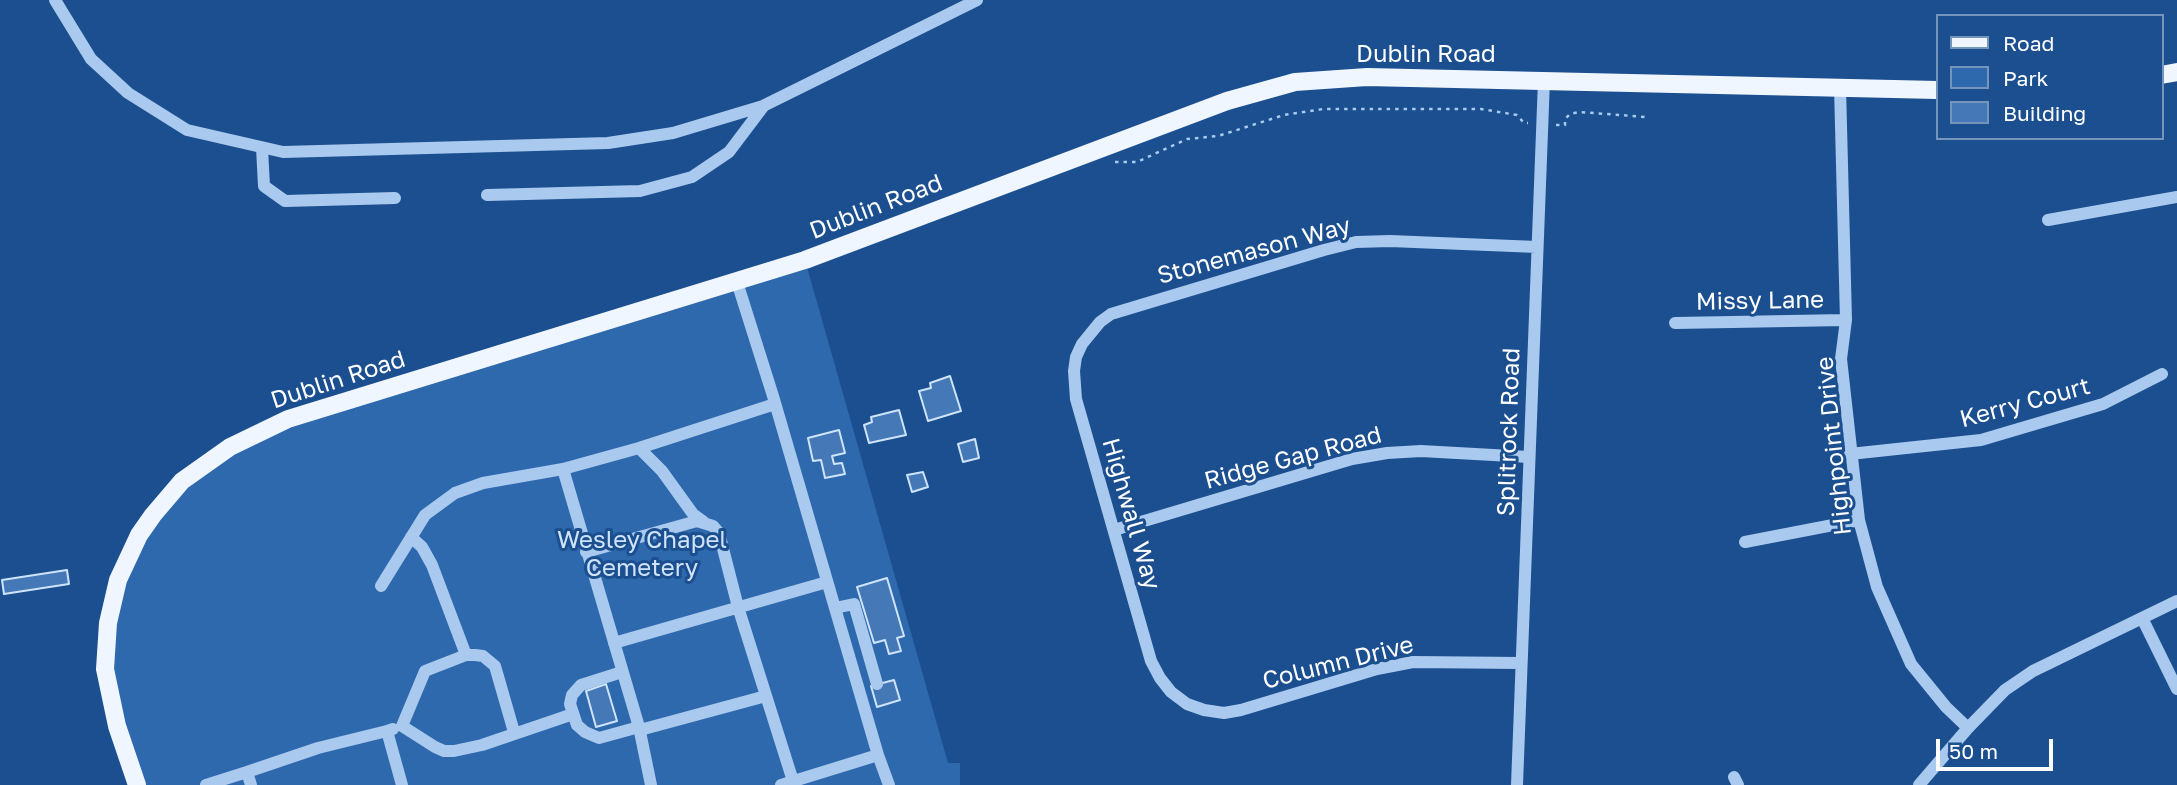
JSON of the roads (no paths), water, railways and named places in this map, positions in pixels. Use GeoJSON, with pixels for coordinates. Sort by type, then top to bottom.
{"type":"FeatureCollection","features":[{"type":"Feature","properties":{"kind":"main road","name":"Dublin Road"},"geometry":{"type":"LineString","coordinates":[[137,785],[117,726],[105,669],[108,624],[118,580],[139,535],[182,481],[230,447],[288,419],[805,260],[1227,101],[1295,82],[1367,77],[1936,90]]}},
{"type":"Feature","properties":{"kind":"street"},"geometry":{"type":"LineString","coordinates":[[55,0],[91,59],[128,93],[187,130],[283,152],[608,143],[673,133],[763,106],[976,0]]}},
{"type":"Feature","properties":{"kind":"street","name":"Splitrock Road"},"geometry":{"type":"LineString","coordinates":[[1517,785],[1544,80]]}},
{"type":"Feature","properties":{"kind":"street","name":"Highpoint Drive"},"geometry":{"type":"LineString","coordinates":[[1840,87],[1846,320],[1841,359],[1859,520],[1877,587],[1912,664],[1946,707],[1968,728]]}},
{"type":"Feature","properties":{"kind":"street"},"geometry":{"type":"LineString","coordinates":[[488,195],[640,191],[692,177],[729,152],[763,106]]}},
{"type":"Feature","properties":{"kind":"street"},"geometry":{"type":"LineString","coordinates":[[261,148],[264,186],[285,201],[395,198]]}},
{"type":"Feature","properties":{"kind":"street"},"geometry":{"type":"LineString","coordinates":[[2048,220],[2177,197]]}},
{"type":"Feature","properties":{"kind":"street","name":"Stonemason Way"},"geometry":{"type":"LineString","coordinates":[[1082,344],[1100,321],[1118,311],[1356,242],[1537,247]]}},
{"type":"Feature","properties":{"kind":"street"},"geometry":{"type":"LineString","coordinates":[[737,282],[889,785]]}},
{"type":"Feature","properties":{"kind":"street","name":"Missy Lane"},"geometry":{"type":"LineString","coordinates":[[1675,323],[1846,320]]}},
{"type":"Feature","properties":{"kind":"street","name":"Highwall Way"},"geometry":{"type":"LineString","coordinates":[[1082,344],[1074,371],[1076,399],[1152,661],[1171,692]]}},
{"type":"Feature","properties":{"kind":"street","name":"Kerry Court"},"geometry":{"type":"LineString","coordinates":[[1850,454],[1981,440],[2104,404],[2162,374]]}},
{"type":"Feature","properties":{"kind":"street"},"geometry":{"type":"LineString","coordinates":[[381,586],[425,515],[455,493],[483,483],[563,469],[639,448],[775,404]]}},
{"type":"Feature","properties":{"kind":"street"},"geometry":{"type":"LineString","coordinates":[[639,448],[662,471],[693,514],[719,533],[738,607],[766,696],[787,783],[878,755]]}},
{"type":"Feature","properties":{"kind":"street","name":"Ridge Gap Road"},"geometry":{"type":"LineString","coordinates":[[1114,530],[1352,459],[1421,451],[1529,457]]}},
{"type":"Feature","properties":{"kind":"street"},"geometry":{"type":"LineString","coordinates":[[563,469],[639,729],[650,785]]}},
{"type":"Feature","properties":{"kind":"street"},"geometry":{"type":"LineString","coordinates":[[1745,542],[1859,520]]}},
{"type":"Feature","properties":{"kind":"street"},"geometry":{"type":"LineString","coordinates":[[586,552],[697,521],[705,522]]}},
{"type":"Feature","properties":{"kind":"street"},"geometry":{"type":"LineString","coordinates":[[411,537],[422,547],[432,565],[466,655]]}},
{"type":"Feature","properties":{"kind":"street"},"geometry":{"type":"LineString","coordinates":[[614,643],[827,582]]}},
{"type":"Feature","properties":{"kind":"street"},"geometry":{"type":"LineString","coordinates":[[1919,785],[2005,690],[2033,671],[2177,601]]}},
{"type":"Feature","properties":{"kind":"street"},"geometry":{"type":"LineString","coordinates":[[835,608],[854,604],[877,684]]}},
{"type":"Feature","properties":{"kind":"street"},"geometry":{"type":"LineString","coordinates":[[2142,618],[2177,689]]}},
{"type":"Feature","properties":{"kind":"street"},"geometry":{"type":"LineString","coordinates":[[206,785],[249,779],[318,748],[402,726],[425,671],[466,655],[483,656],[495,666],[514,732]]}},
{"type":"Feature","properties":{"kind":"street","name":"Column Drive"},"geometry":{"type":"LineString","coordinates":[[1171,692],[1187,704],[1224,713],[1377,669],[1413,662],[1521,663]]}},
{"type":"Feature","properties":{"kind":"street"},"geometry":{"type":"LineString","coordinates":[[855,677],[873,671]]}},
{"type":"Feature","properties":{"kind":"street"},"geometry":{"type":"LineString","coordinates":[[622,672],[581,685],[572,695],[570,704],[573,714],[577,725],[585,732],[599,738],[766,696]]}},
{"type":"Feature","properties":{"kind":"street"},"geometry":{"type":"LineString","coordinates":[[402,726],[444,751],[471,747],[573,714]]}},
{"type":"Feature","properties":{"kind":"street"},"geometry":{"type":"LineString","coordinates":[[387,731],[402,785]]}},
{"type":"Feature","properties":{"kind":"park label","name":"Wesley Chapel Cemetery"},"geometry":{"type":"Point","coordinates":[642,554]}}]}
